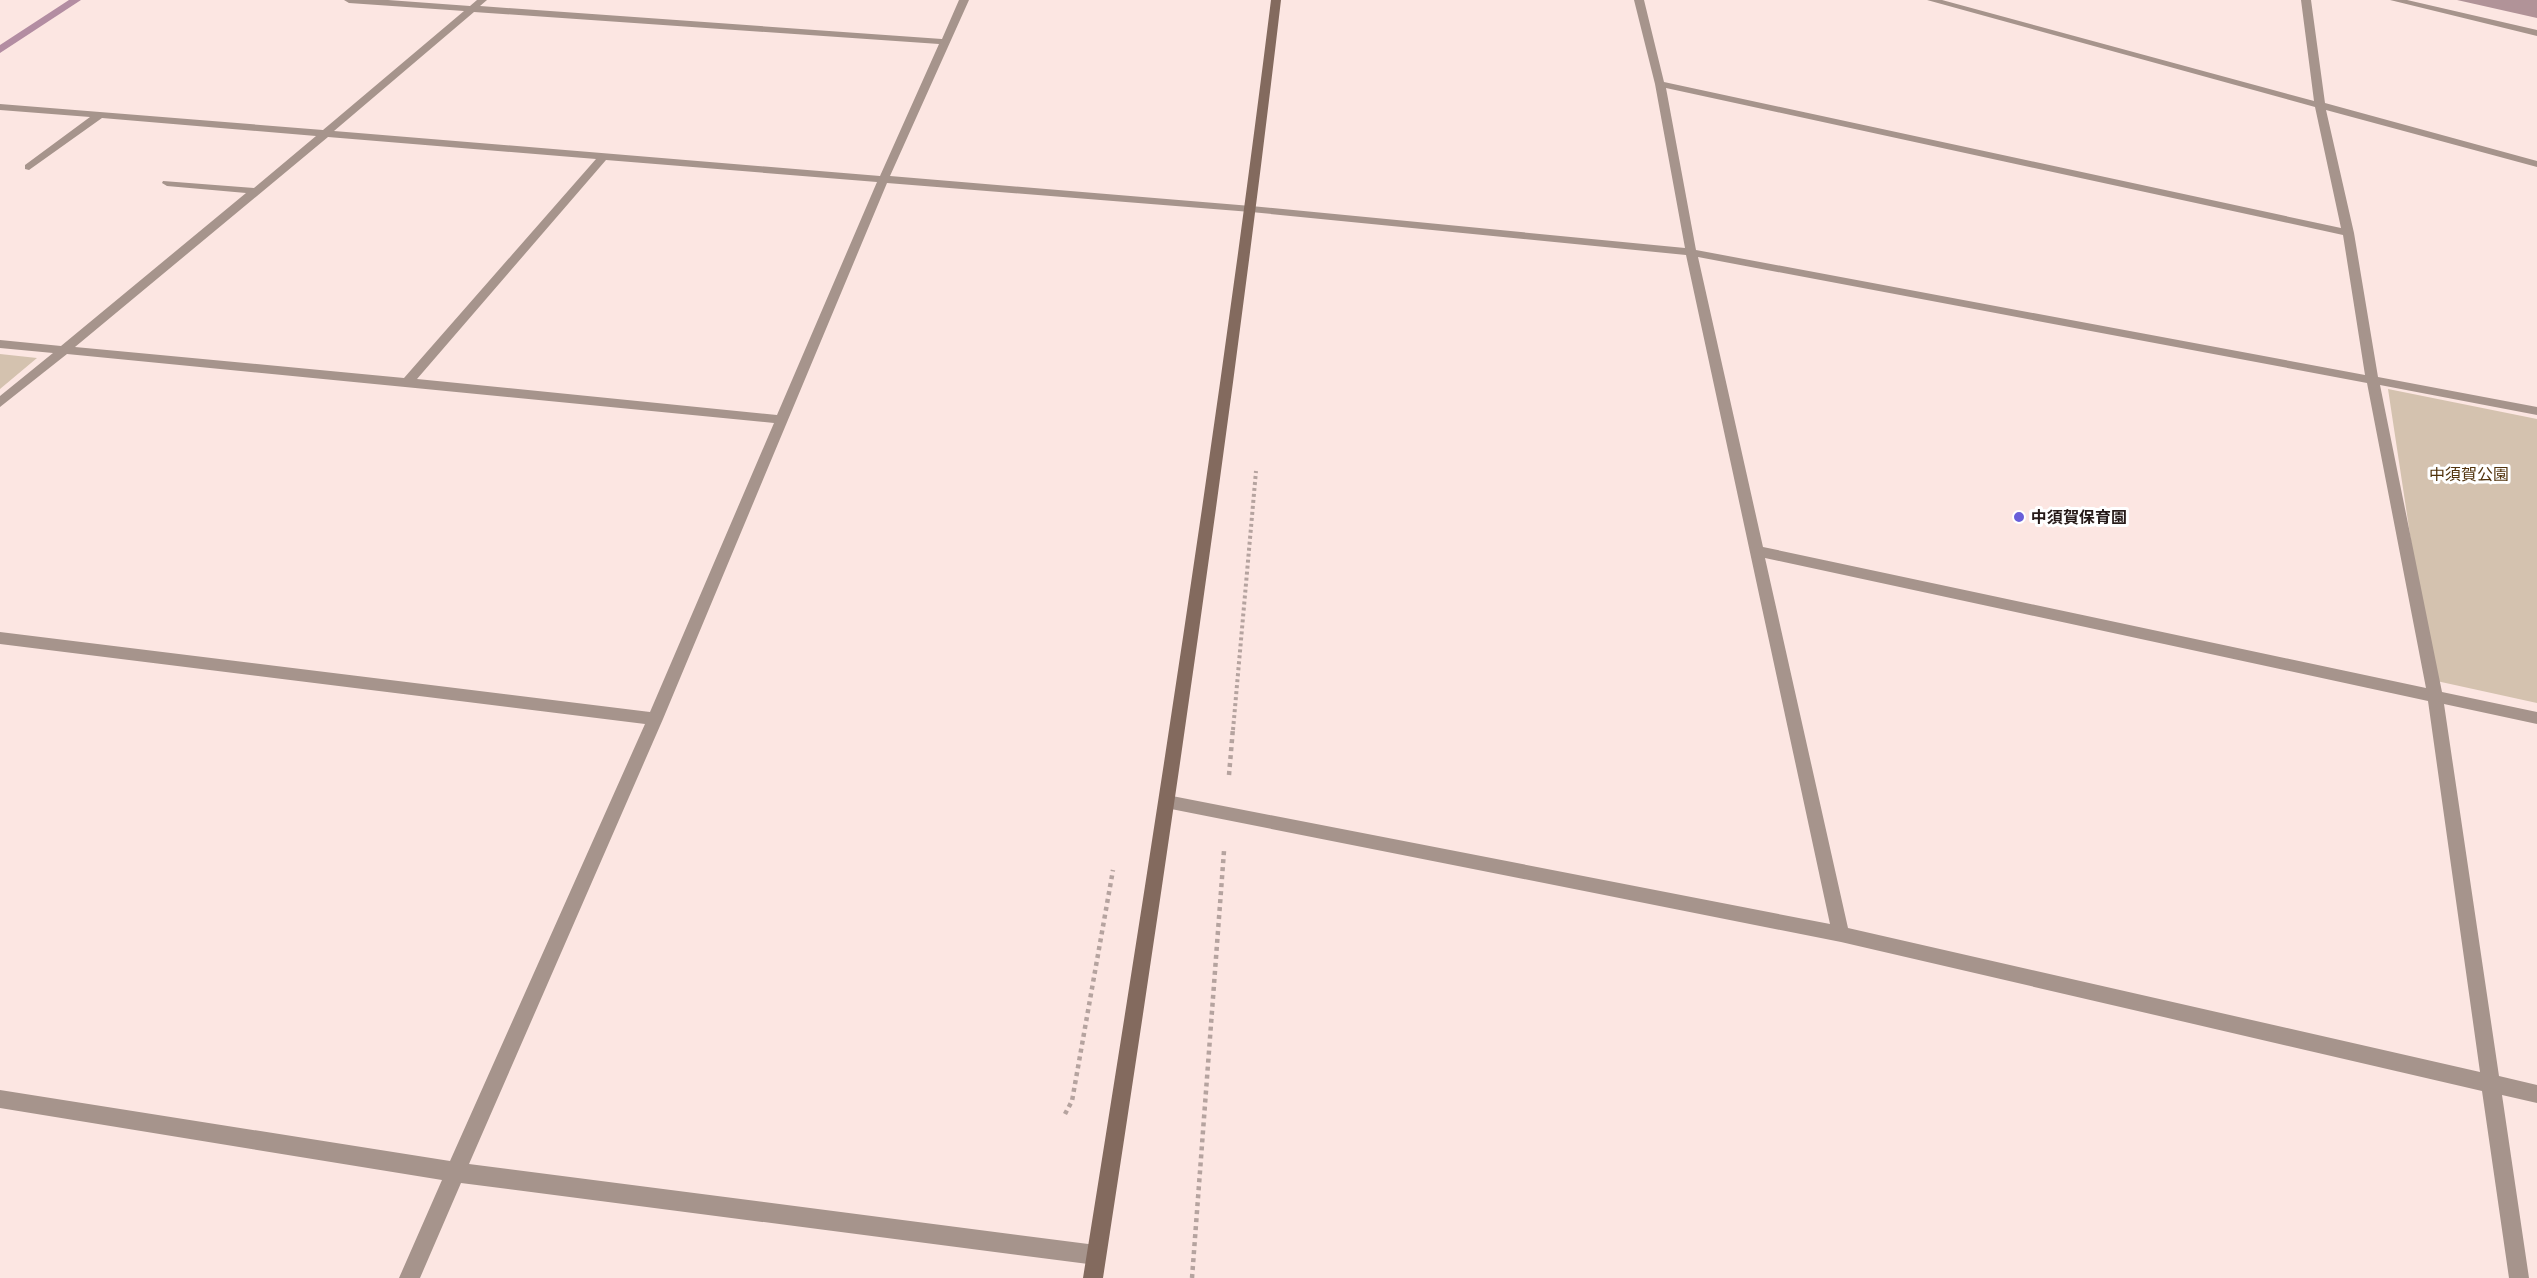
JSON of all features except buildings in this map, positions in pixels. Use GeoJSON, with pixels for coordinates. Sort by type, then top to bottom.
{"type":"FeatureCollection","features":[{"type":"Feature","properties":{"kind":"street"},"geometry":{"type":"LineString","coordinates":[[349,0],[944,42]]}},
{"type":"Feature","properties":{"kind":"street"},"geometry":{"type":"LineString","coordinates":[[0,403],[326,133],[482,0]]}},
{"type":"Feature","properties":{"kind":"street"},"geometry":{"type":"LineString","coordinates":[[409,1278],[655,719],[884,180],[964,0]]}},
{"type":"Feature","properties":{"kind":"street"},"geometry":{"type":"LineString","coordinates":[[1092,1278],[1167,802],[1251,209],[1276,0]]}},
{"type":"Feature","properties":{"kind":"street"},"geometry":{"type":"LineString","coordinates":[[1639,0],[1660,84],[1691,252],[1841,934]]}},
{"type":"Feature","properties":{"kind":"street"},"geometry":{"type":"LineString","coordinates":[[1932,0],[2537,164]]}},
{"type":"Feature","properties":{"kind":"street"},"geometry":{"type":"LineString","coordinates":[[2306,0],[2320,106],[2348,233],[2372,378],[2435,695],[2519,1278]]}},
{"type":"Feature","properties":{"kind":"street"},"geometry":{"type":"LineString","coordinates":[[2395,0],[2537,33]]}},
{"type":"Feature","properties":{"kind":"street"},"geometry":{"type":"LineString","coordinates":[[1660,84],[2348,233]]}},
{"type":"Feature","properties":{"kind":"street"},"geometry":{"type":"LineString","coordinates":[[0,107],[603,158],[1251,209],[1691,252],[2372,378],[2537,411]]}},
{"type":"Feature","properties":{"kind":"street"},"geometry":{"type":"LineString","coordinates":[[29,166],[100,115]]}},
{"type":"Feature","properties":{"kind":"street"},"geometry":{"type":"LineString","coordinates":[[407,382],[603,158]]}},
{"type":"Feature","properties":{"kind":"street"},"geometry":{"type":"LineString","coordinates":[[167,183],[256,191]]}},
{"type":"Feature","properties":{"kind":"street"},"geometry":{"type":"LineString","coordinates":[[0,344],[781,420]]}},
{"type":"Feature","properties":{"kind":"street"},"geometry":{"type":"LineString","coordinates":[[1756,551],[2537,718]]}},
{"type":"Feature","properties":{"kind":"street"},"geometry":{"type":"LineString","coordinates":[[0,638],[655,719]]}},
{"type":"Feature","properties":{"kind":"street"},"geometry":{"type":"LineString","coordinates":[[1167,802],[1841,934],[2537,1094]]}},
{"type":"Feature","properties":{"kind":"street"},"geometry":{"type":"LineString","coordinates":[[0,1099],[455,1172],[1096,1255]]}},
{"type":"Feature","properties":{"kind":"path"},"geometry":{"type":"LineString","coordinates":[[1192,1278],[1256,462]]}},
{"type":"Feature","properties":{"kind":"green space"},"geometry":{"type":"Polygon","coordinates":[[[0,354],[37,358],[0,389],[0,354]]]}},
{"type":"Feature","properties":{"kind":"green space","name":"中須賀公園"},"geometry":{"type":"Polygon","coordinates":[[[2388,389],[2537,419],[2537,703],[2432,680],[2388,389]]]}},
{"type":"Feature","properties":{"kind":"waterway"},"geometry":{"type":"LineString","coordinates":[[0,50],[76,0]]}},
{"type":"Feature","properties":{"kind":"place","name":"中須賀保育園"},"geometry":{"type":"Point","coordinates":[2019,517]}}]}
